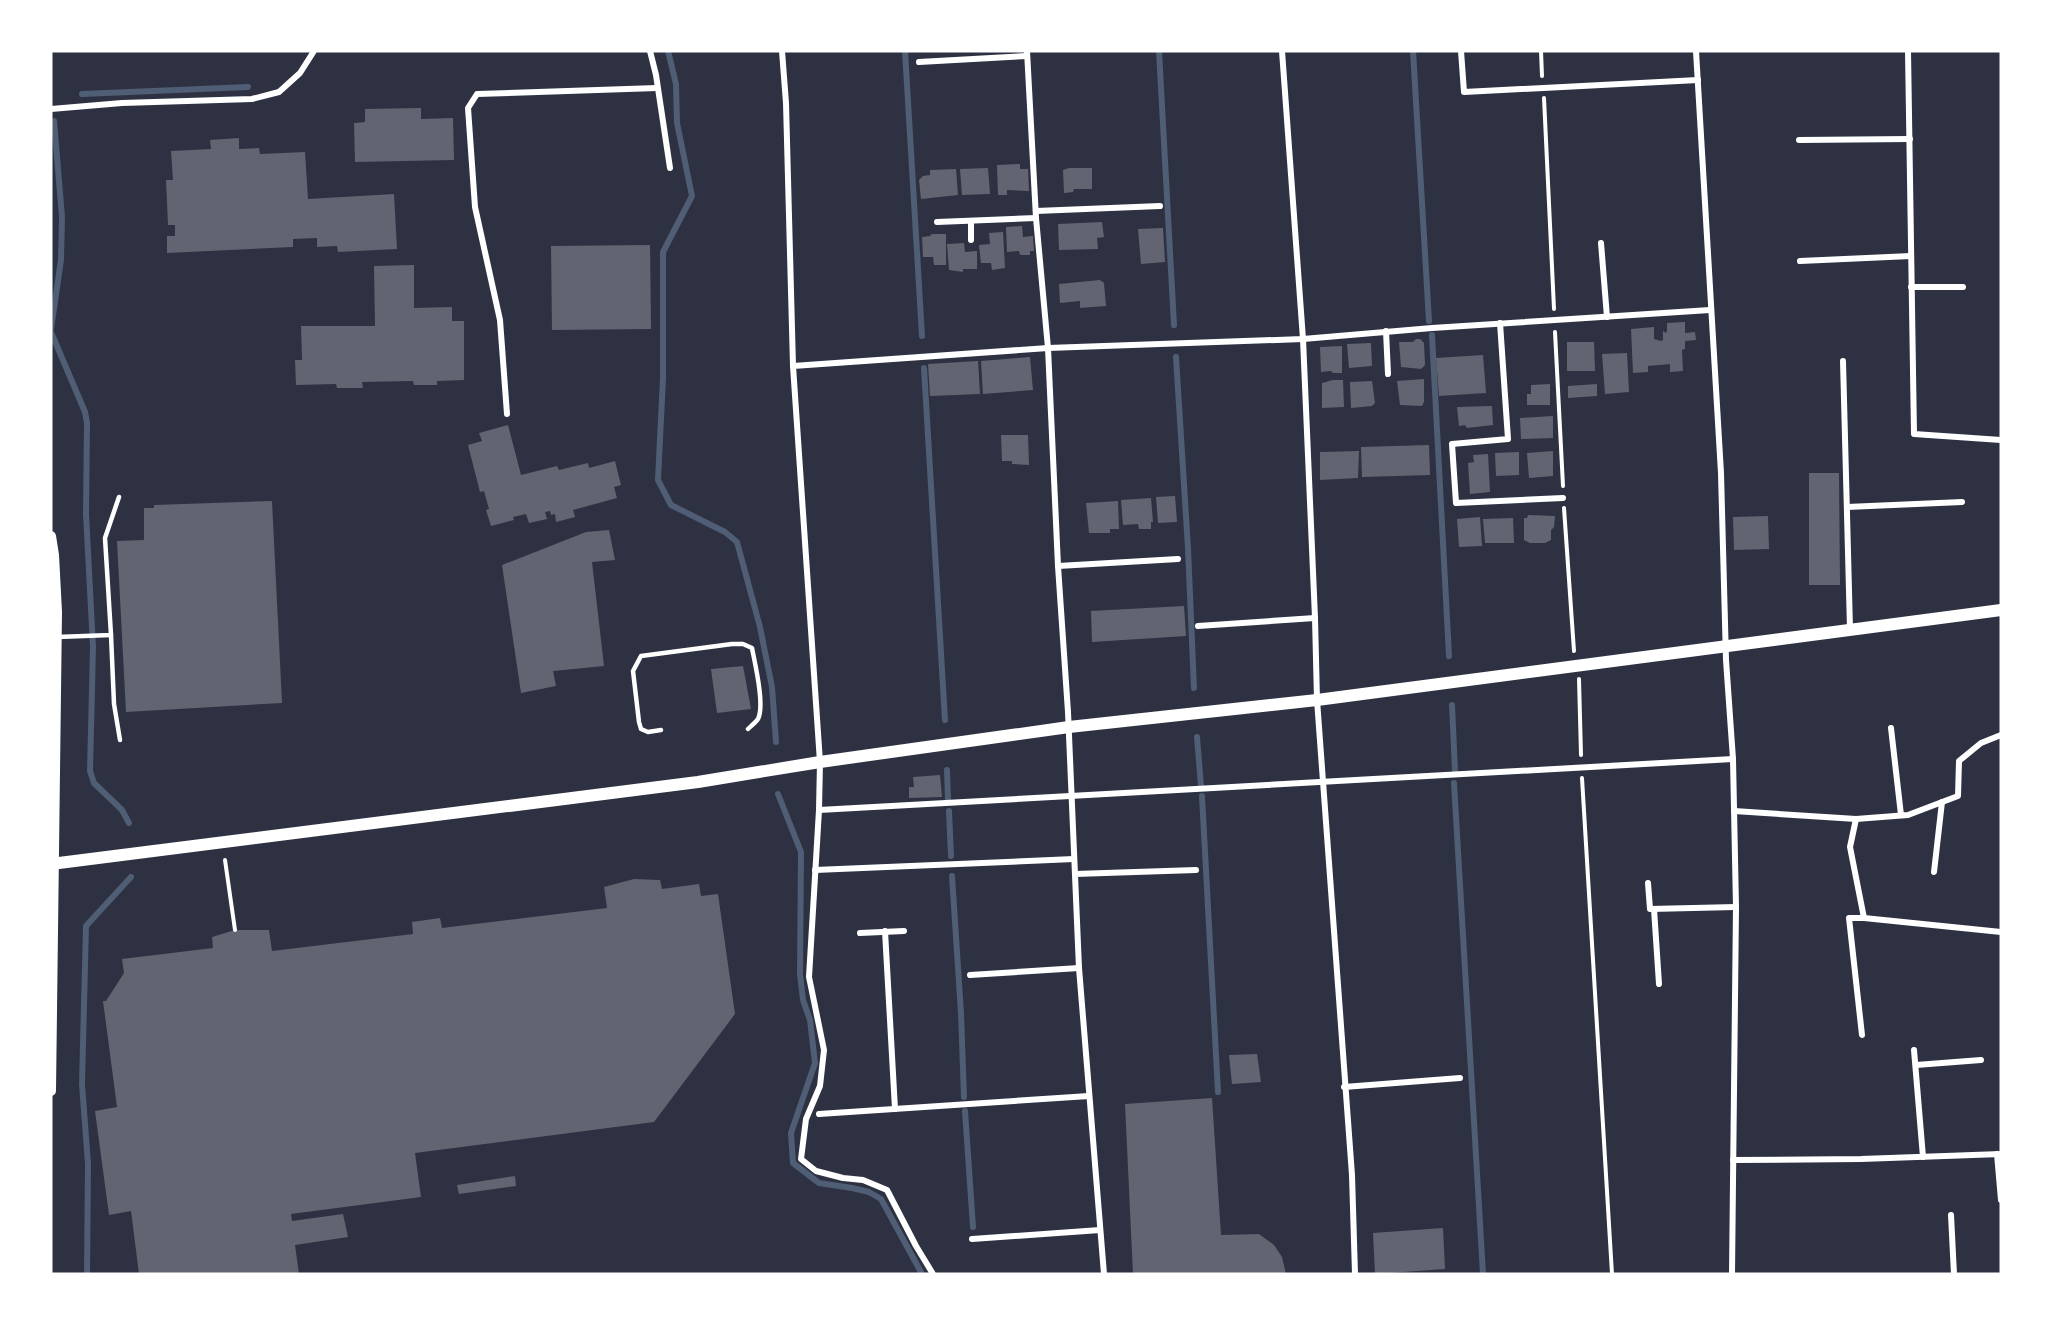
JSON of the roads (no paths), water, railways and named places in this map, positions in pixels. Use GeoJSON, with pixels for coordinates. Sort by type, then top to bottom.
{"type":"FeatureCollection","features":[{"type":"Feature","properties":{"kind":"main road"},"geometry":{"type":"LineString","coordinates":[[53,864],[694,783],[820,762],[1069,727],[1317,700],[2001,610]]}},
{"type":"Feature","properties":{"kind":"street"},"geometry":{"type":"LineString","coordinates":[[51,109],[122,103],[252,99],[279,92],[300,73],[314,51]]}},
{"type":"Feature","properties":{"kind":"street"},"geometry":{"type":"LineString","coordinates":[[650,51],[670,168]]}},
{"type":"Feature","properties":{"kind":"street"},"geometry":{"type":"LineString","coordinates":[[782,51],[786,103],[793,366],[820,762],[809,976],[824,1050],[820,1086],[806,1119],[801,1159],[816,1171],[843,1179],[863,1180],[887,1190],[933,1274]]}},
{"type":"Feature","properties":{"kind":"street"},"geometry":{"type":"LineString","coordinates":[[1282,51],[1303,339],[1317,700],[1352,1174],[1355,1274]]}},
{"type":"Feature","properties":{"kind":"street"},"geometry":{"type":"LineString","coordinates":[[1461,51],[1464,92],[1698,80]]}},
{"type":"Feature","properties":{"kind":"street"},"geometry":{"type":"LineString","coordinates":[[1696,51],[1721,473],[1726,646],[1733,759],[1736,907],[1732,1274]]}},
{"type":"Feature","properties":{"kind":"street"},"geometry":{"type":"LineString","coordinates":[[1908,51],[1914,434],[2001,440]]}},
{"type":"Feature","properties":{"kind":"street"},"geometry":{"type":"LineString","coordinates":[[918,62],[1027,53],[1036,215],[1048,348],[1058,566],[1069,727],[1079,968],[1104,1274]]}},
{"type":"Feature","properties":{"kind":"street"},"geometry":{"type":"LineString","coordinates":[[507,414],[500,320],[475,207],[468,108],[477,94],[657,88]]}},
{"type":"Feature","properties":{"kind":"street"},"geometry":{"type":"LineString","coordinates":[[1799,140],[1910,140]]}},
{"type":"Feature","properties":{"kind":"street"},"geometry":{"type":"LineString","coordinates":[[937,222],[1160,206]]}},
{"type":"Feature","properties":{"kind":"street"},"geometry":{"type":"LineString","coordinates":[[971,220],[971,240]]}},
{"type":"Feature","properties":{"kind":"street"},"geometry":{"type":"LineString","coordinates":[[1601,243],[1607,317]]}},
{"type":"Feature","properties":{"kind":"street"},"geometry":{"type":"LineString","coordinates":[[1800,261],[1911,256]]}},
{"type":"Feature","properties":{"kind":"street"},"geometry":{"type":"LineString","coordinates":[[1911,287],[1963,287]]}},
{"type":"Feature","properties":{"kind":"street"},"geometry":{"type":"LineString","coordinates":[[793,366],[1048,348],[1303,339],[1386,331],[1710,310]]}},
{"type":"Feature","properties":{"kind":"street"},"geometry":{"type":"LineString","coordinates":[[1500,323],[1508,439],[1452,444],[1456,503],[1563,498]]}},
{"type":"Feature","properties":{"kind":"street"},"geometry":{"type":"LineString","coordinates":[[1386,331],[1388,374]]}},
{"type":"Feature","properties":{"kind":"street"},"geometry":{"type":"LineString","coordinates":[[1844,361],[1850,629]]}},
{"type":"Feature","properties":{"kind":"street"},"geometry":{"type":"LineString","coordinates":[[1847,507],[1962,502]]}},
{"type":"Feature","properties":{"kind":"street"},"geometry":{"type":"LineString","coordinates":[[51,536],[54,555],[57,637],[51,1091]]}},
{"type":"Feature","properties":{"kind":"street"},"geometry":{"type":"LineString","coordinates":[[1058,566],[1178,559]]}},
{"type":"Feature","properties":{"kind":"street"},"geometry":{"type":"LineString","coordinates":[[1198,626],[1315,618]]}},
{"type":"Feature","properties":{"kind":"street"},"geometry":{"type":"LineString","coordinates":[[1892,728],[1901,815]]}},
{"type":"Feature","properties":{"kind":"street"},"geometry":{"type":"LineString","coordinates":[[1734,811],[1856,819],[1908,814],[1958,796],[1959,761],[1982,743],[2001,735]]}},
{"type":"Feature","properties":{"kind":"street"},"geometry":{"type":"LineString","coordinates":[[819,810],[1733,759]]}},
{"type":"Feature","properties":{"kind":"street"},"geometry":{"type":"LineString","coordinates":[[1934,872],[1942,802]]}},
{"type":"Feature","properties":{"kind":"street"},"geometry":{"type":"LineString","coordinates":[[1856,819],[1850,847],[1864,918]]}},
{"type":"Feature","properties":{"kind":"street"},"geometry":{"type":"LineString","coordinates":[[815,870],[1074,859]]}},
{"type":"Feature","properties":{"kind":"street"},"geometry":{"type":"LineString","coordinates":[[1075,874],[1196,870]]}},
{"type":"Feature","properties":{"kind":"street"},"geometry":{"type":"LineString","coordinates":[[1648,884],[1650,909],[1736,907]]}},
{"type":"Feature","properties":{"kind":"street"},"geometry":{"type":"LineString","coordinates":[[1654,909],[1659,984]]}},
{"type":"Feature","properties":{"kind":"street"},"geometry":{"type":"LineString","coordinates":[[1862,1035],[1849,918],[2001,932]]}},
{"type":"Feature","properties":{"kind":"street"},"geometry":{"type":"LineString","coordinates":[[860,933],[904,930]]}},
{"type":"Feature","properties":{"kind":"street"},"geometry":{"type":"LineString","coordinates":[[885,932],[895,1109]]}},
{"type":"Feature","properties":{"kind":"street"},"geometry":{"type":"LineString","coordinates":[[970,975],[1079,968]]}},
{"type":"Feature","properties":{"kind":"street"},"geometry":{"type":"LineString","coordinates":[[1914,1050],[1923,1157]]}},
{"type":"Feature","properties":{"kind":"street"},"geometry":{"type":"LineString","coordinates":[[1916,1065],[1981,1060]]}},
{"type":"Feature","properties":{"kind":"street"},"geometry":{"type":"LineString","coordinates":[[1344,1088],[1460,1078]]}},
{"type":"Feature","properties":{"kind":"street"},"geometry":{"type":"LineString","coordinates":[[819,1114],[1089,1096]]}},
{"type":"Feature","properties":{"kind":"street"},"geometry":{"type":"LineString","coordinates":[[1733,1160],[1861,1159],[1999,1154],[2001,1200]]}},
{"type":"Feature","properties":{"kind":"street"},"geometry":{"type":"LineString","coordinates":[[1951,1215],[1954,1274]]}},
{"type":"Feature","properties":{"kind":"street"},"geometry":{"type":"LineString","coordinates":[[972,1239],[1100,1230]]}},
{"type":"Feature","properties":{"kind":"lane"},"geometry":{"type":"LineString","coordinates":[[119,497],[105,538],[114,704],[120,740]]}},
{"type":"Feature","properties":{"kind":"lane"},"geometry":{"type":"LineString","coordinates":[[57,637],[111,635]]}},
{"type":"Feature","properties":{"kind":"lane"},"geometry":{"type":"LineString","coordinates":[[661,730],[648,732],[641,729],[639,722],[633,671],[641,656],[732,644],[742,644],[752,648],[760,705],[758,718],[748,729]]}},
{"type":"Feature","properties":{"kind":"waterway"},"geometry":{"type":"LineString","coordinates":[[668,51],[676,84],[677,123],[692,196],[663,252],[663,378],[658,480],[671,505],[725,532],[737,542],[760,627],[772,687],[776,742]]}},
{"type":"Feature","properties":{"kind":"waterway"},"geometry":{"type":"LineString","coordinates":[[905,51],[922,336]]}},
{"type":"Feature","properties":{"kind":"waterway"},"geometry":{"type":"LineString","coordinates":[[1159,51],[1174,325]]}},
{"type":"Feature","properties":{"kind":"waterway"},"geometry":{"type":"LineString","coordinates":[[1413,51],[1429,321]]}},
{"type":"Feature","properties":{"kind":"waterway"},"geometry":{"type":"LineString","coordinates":[[82,94],[248,87]]}},
{"type":"Feature","properties":{"kind":"waterway"},"geometry":{"type":"LineString","coordinates":[[51,329],[61,260],[62,217],[54,121]]}},
{"type":"Feature","properties":{"kind":"waterway"},"geometry":{"type":"LineString","coordinates":[[51,332],[85,412],[87,423],[86,514],[93,647],[90,771],[94,783],[122,810],[129,823]]}},
{"type":"Feature","properties":{"kind":"waterway"},"geometry":{"type":"LineString","coordinates":[[1432,335],[1449,656]]}},
{"type":"Feature","properties":{"kind":"waterway"},"geometry":{"type":"LineString","coordinates":[[1176,357],[1194,688]]}},
{"type":"Feature","properties":{"kind":"waterway"},"geometry":{"type":"LineString","coordinates":[[924,368],[945,720]]}},
{"type":"Feature","properties":{"kind":"waterway"},"geometry":{"type":"LineString","coordinates":[[1452,705],[1455,771]]}},
{"type":"Feature","properties":{"kind":"waterway"},"geometry":{"type":"LineString","coordinates":[[1197,737],[1201,786]]}},
{"type":"Feature","properties":{"kind":"waterway"},"geometry":{"type":"LineString","coordinates":[[947,770],[948,800]]}},
{"type":"Feature","properties":{"kind":"waterway"},"geometry":{"type":"LineString","coordinates":[[1454,783],[1483,1274]]}},
{"type":"Feature","properties":{"kind":"waterway"},"geometry":{"type":"LineString","coordinates":[[778,794],[801,852],[800,974],[803,1000],[810,1020],[815,1063],[791,1133],[793,1163],[819,1183],[869,1192],[881,1199],[922,1274]]}},
{"type":"Feature","properties":{"kind":"waterway"},"geometry":{"type":"LineString","coordinates":[[1202,796],[1218,1092]]}},
{"type":"Feature","properties":{"kind":"waterway"},"geometry":{"type":"LineString","coordinates":[[949,811],[951,856]]}},
{"type":"Feature","properties":{"kind":"waterway"},"geometry":{"type":"LineString","coordinates":[[952,876],[964,1097]]}},
{"type":"Feature","properties":{"kind":"waterway"},"geometry":{"type":"LineString","coordinates":[[87,1274],[88,1164],[82,1084],[86,926],[131,877]]}},
{"type":"Feature","properties":{"kind":"waterway"},"geometry":{"type":"LineString","coordinates":[[965,1111],[973,1227]]}}]}
